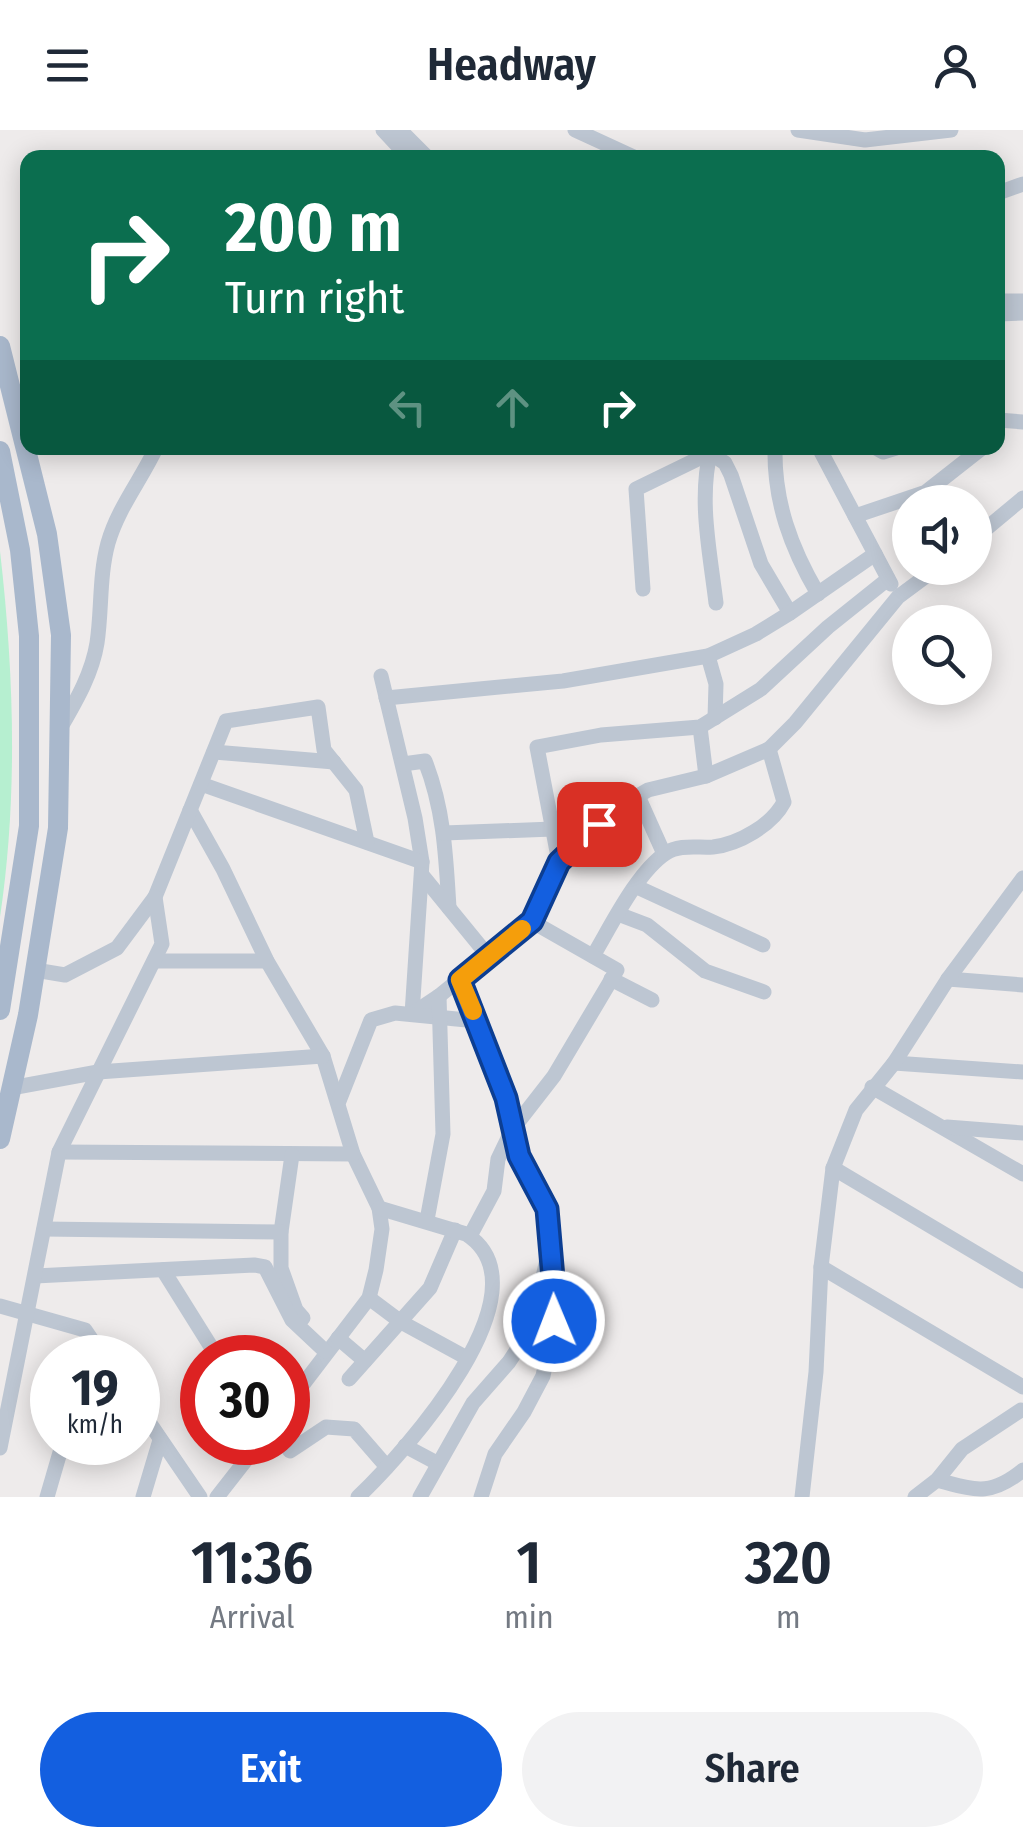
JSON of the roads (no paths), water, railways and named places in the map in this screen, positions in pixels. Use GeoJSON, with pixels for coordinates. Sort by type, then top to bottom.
{"type":"FeatureCollection","features":[{"type":"Feature","properties":{"kind":"main road"},"geometry":{"type":"LineString","coordinates":[[0,346],[20,426]]}},
{"type":"Feature","properties":{"kind":"main road"},"geometry":{"type":"LineString","coordinates":[[0,451],[20,550],[29,636],[29,826],[0,1010]]}},
{"type":"Feature","properties":{"kind":"main road"},"geometry":{"type":"LineString","coordinates":[[0,1139],[9,1075],[35,970],[58,828],[61,635],[47,534],[27,455]]}},
{"type":"Feature","properties":{"kind":"street"},"geometry":{"type":"LineString","coordinates":[[383,130],[402,150]]}},
{"type":"Feature","properties":{"kind":"street"},"geometry":{"type":"LineString","coordinates":[[400,130],[420,150]]}},
{"type":"Feature","properties":{"kind":"street"},"geometry":{"type":"LineString","coordinates":[[575,130],[619,150]]}},
{"type":"Feature","properties":{"kind":"street"},"geometry":{"type":"LineString","coordinates":[[798,130],[866,140],[951,130]]}},
{"type":"Feature","properties":{"kind":"street"},"geometry":{"type":"LineString","coordinates":[[60,731],[83,689],[97,644],[100,587],[108,543],[124,502],[152,455]]}},
{"type":"Feature","properties":{"kind":"street"},"geometry":{"type":"LineString","coordinates":[[643,589],[636,489],[701,455]]}},
{"type":"Feature","properties":{"kind":"street"},"geometry":{"type":"LineString","coordinates":[[709,455],[704,498],[716,603]]}},
{"type":"Feature","properties":{"kind":"street"},"geometry":{"type":"LineString","coordinates":[[716,455],[732,474],[761,564],[790,613]]}},
{"type":"Feature","properties":{"kind":"street"},"geometry":{"type":"LineString","coordinates":[[776,455],[776,486],[783,517],[798,558],[818,594]]}},
{"type":"Feature","properties":{"kind":"street"},"geometry":{"type":"LineString","coordinates":[[823,455],[898,597]]}},
{"type":"Feature","properties":{"kind":"street"},"geometry":{"type":"LineString","coordinates":[[855,516],[926,492],[973,455]]}},
{"type":"Feature","properties":{"kind":"street"},"geometry":{"type":"LineString","coordinates":[[992,524],[1023,498]]}},
{"type":"Feature","properties":{"kind":"street"},"geometry":{"type":"LineString","coordinates":[[386,698],[564,682],[708,656],[756,634],[875,554]]}},
{"type":"Feature","properties":{"kind":"street"},"geometry":{"type":"LineString","coordinates":[[559,862],[537,747],[708,722],[761,689],[888,579]]}},
{"type":"Feature","properties":{"kind":"street"},"geometry":{"type":"LineString","coordinates":[[412,1014],[532,921],[559,862],[622,805],[667,783],[706,776],[769,749],[898,597],[914,585]]}},
{"type":"Feature","properties":{"kind":"street"},"geometry":{"type":"LineString","coordinates":[[706,776],[708,722],[716,684],[708,656]]}},
{"type":"Feature","properties":{"kind":"street"},"geometry":{"type":"LineString","coordinates":[[381,676],[403,764],[422,868],[412,1014]]}},
{"type":"Feature","properties":{"kind":"street"},"geometry":{"type":"LineString","coordinates":[[35,970],[66,975],[117,948],[156,897],[226,721],[318,707],[324,750],[356,790],[367,842]]}},
{"type":"Feature","properties":{"kind":"street"},"geometry":{"type":"LineString","coordinates":[[594,956],[636,887],[664,854],[735,841],[776,816],[784,802],[769,749]]}},
{"type":"Feature","properties":{"kind":"street"},"geometry":{"type":"LineString","coordinates":[[214,752],[334,762]]}},
{"type":"Feature","properties":{"kind":"street"},"geometry":{"type":"LineString","coordinates":[[403,764],[426,761],[436,788],[444,833],[449,908]]}},
{"type":"Feature","properties":{"kind":"street"},"geometry":{"type":"LineString","coordinates":[[201,784],[367,842],[422,868],[488,958]]}},
{"type":"Feature","properties":{"kind":"street"},"geometry":{"type":"LineString","coordinates":[[638,796],[664,854]]}},
{"type":"Feature","properties":{"kind":"street"},"geometry":{"type":"LineString","coordinates":[[190,810],[267,961],[323,1056],[353,1154],[379,1208],[382,1229],[368,1298],[310,1374]]}},
{"type":"Feature","properties":{"kind":"street"},"geometry":{"type":"LineString","coordinates":[[444,833],[553,829]]}},
{"type":"Feature","properties":{"kind":"street"},"geometry":{"type":"LineString","coordinates":[[802,1497],[833,1168],[856,1110],[1020,885]]}},
{"type":"Feature","properties":{"kind":"street"},"geometry":{"type":"LineString","coordinates":[[636,887],[763,945]]}},
{"type":"Feature","properties":{"kind":"street"},"geometry":{"type":"LineString","coordinates":[[0,1448],[59,1152],[162,944],[156,897]]}},
{"type":"Feature","properties":{"kind":"street"},"geometry":{"type":"LineString","coordinates":[[618,914],[647,924],[705,971],[764,992]]}},
{"type":"Feature","properties":{"kind":"street"},"geometry":{"type":"LineString","coordinates":[[349,1378],[430,1288],[462,1233],[494,1191],[498,1159],[512,1130],[554,1076],[617,970],[532,921]]}},
{"type":"Feature","properties":{"kind":"street"},"geometry":{"type":"LineString","coordinates":[[154,961],[267,961]]}},
{"type":"Feature","properties":{"kind":"street"},"geometry":{"type":"LineString","coordinates":[[611,979],[652,1000]]}},
{"type":"Feature","properties":{"kind":"street"},"geometry":{"type":"LineString","coordinates":[[948,979],[1023,985]]}},
{"type":"Feature","properties":{"kind":"street"},"geometry":{"type":"LineString","coordinates":[[460,980],[506,1098],[519,1156],[547,1209],[555,1301],[548,1359],[534,1395],[496,1454],[484,1497]]}},
{"type":"Feature","properties":{"kind":"street"},"geometry":{"type":"LineString","coordinates":[[427,1220],[444,1134],[439,996]]}},
{"type":"Feature","properties":{"kind":"street"},"geometry":{"type":"LineString","coordinates":[[339,1101],[371,1020],[395,1013],[477,1021]]}},
{"type":"Feature","properties":{"kind":"street"},"geometry":{"type":"LineString","coordinates":[[9,1075],[323,1056]]}},
{"type":"Feature","properties":{"kind":"street"},"geometry":{"type":"LineString","coordinates":[[894,1062],[1023,1072]]}},
{"type":"Feature","properties":{"kind":"street"},"geometry":{"type":"LineString","coordinates":[[872,1086],[1023,1174]]}},
{"type":"Feature","properties":{"kind":"street"},"geometry":{"type":"LineString","coordinates":[[940,1127],[1023,1133]]}},
{"type":"Feature","properties":{"kind":"street"},"geometry":{"type":"LineString","coordinates":[[59,1152],[353,1154]]}},
{"type":"Feature","properties":{"kind":"street"},"geometry":{"type":"LineString","coordinates":[[292,1155],[280,1268],[296,1310],[331,1345]]}},
{"type":"Feature","properties":{"kind":"street"},"geometry":{"type":"LineString","coordinates":[[833,1168],[1023,1281]]}},
{"type":"Feature","properties":{"kind":"street"},"geometry":{"type":"LineString","coordinates":[[358,1497],[458,1379],[484,1321],[494,1279],[486,1254],[462,1233],[379,1208]]}},
{"type":"Feature","properties":{"kind":"street"},"geometry":{"type":"LineString","coordinates":[[44,1229],[281,1232]]}},
{"type":"Feature","properties":{"kind":"street"},"geometry":{"type":"LineString","coordinates":[[420,1497],[473,1403],[509,1362],[532,1327],[551,1241]]}},
{"type":"Feature","properties":{"kind":"street"},"geometry":{"type":"LineString","coordinates":[[36,1276],[254,1264],[265,1267],[292,1320],[365,1361]]}},
{"type":"Feature","properties":{"kind":"street"},"geometry":{"type":"LineString","coordinates":[[821,1267],[1023,1389],[1022,1411],[962,1449],[937,1480],[915,1497]]}},
{"type":"Feature","properties":{"kind":"street"},"geometry":{"type":"LineString","coordinates":[[163,1270],[204,1335]]}},
{"type":"Feature","properties":{"kind":"street"},"geometry":{"type":"LineString","coordinates":[[368,1298],[400,1322],[468,1358]]}},
{"type":"Feature","properties":{"kind":"street"},"geometry":{"type":"LineString","coordinates":[[0,1306],[84,1330],[88,1335]]}},
{"type":"Feature","properties":{"kind":"street"},"geometry":{"type":"LineString","coordinates":[[310,1438],[326,1427],[354,1428],[387,1466]]}},
{"type":"Feature","properties":{"kind":"street"},"geometry":{"type":"LineString","coordinates":[[160,1440],[200,1497]]}},
{"type":"Feature","properties":{"kind":"street"},"geometry":{"type":"LineString","coordinates":[[405,1446],[437,1463]]}},
{"type":"Feature","properties":{"kind":"street"},"geometry":{"type":"LineString","coordinates":[[47,1497],[56,1465]]}},
{"type":"Feature","properties":{"kind":"street"},"geometry":{"type":"LineString","coordinates":[[143,1497],[153,1465]]}},
{"type":"Feature","properties":{"kind":"street"},"geometry":{"type":"LineString","coordinates":[[217,1497],[242,1465]]}},
{"type":"Feature","properties":{"kind":"street"},"geometry":{"type":"LineString","coordinates":[[937,1480],[990,1490],[1023,1470]]}}]}
